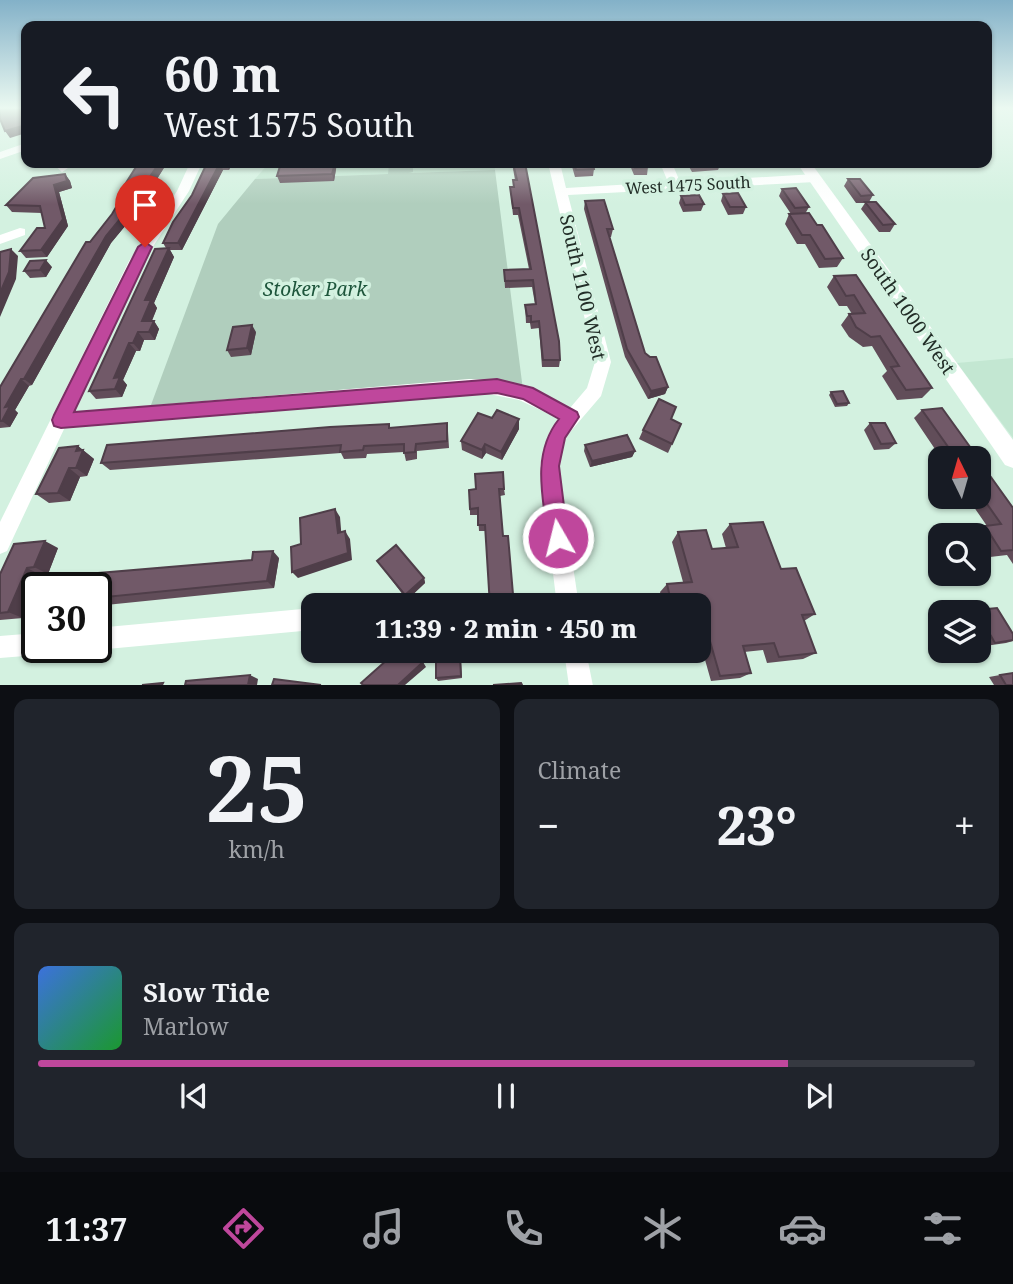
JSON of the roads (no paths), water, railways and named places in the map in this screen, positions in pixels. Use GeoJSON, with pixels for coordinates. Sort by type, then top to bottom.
{"type":"FeatureCollection","features":[{"type":"Feature","properties":{"kind":"main road","name":"South 1000 West"},"geometry":{"type":"LineString","coordinates":[[810,170],[1013,458]]}},
{"type":"Feature","properties":{"kind":"street"},"geometry":{"type":"LineString","coordinates":[[0,156],[21,148]]}},
{"type":"Feature","properties":{"kind":"street"},"geometry":{"type":"LineString","coordinates":[[0,544],[136,261],[183,191],[194,168]]}},
{"type":"Feature","properties":{"kind":"street","name":"South 1100 West"},"geometry":{"type":"LineString","coordinates":[[555,168],[603,362],[595,391],[557,435],[549,466],[566,593]]}},
{"type":"Feature","properties":{"kind":"street"},"geometry":{"type":"LineString","coordinates":[[668,168],[675,185]]}},
{"type":"Feature","properties":{"kind":"street","name":"West 1475 South"},"geometry":{"type":"LineString","coordinates":[[561,192],[675,185],[810,170]]}},
{"type":"Feature","properties":{"kind":"street"},"geometry":{"type":"LineString","coordinates":[[0,240],[20,232]]}},
{"type":"Feature","properties":{"kind":"street"},"geometry":{"type":"LineString","coordinates":[[61,420],[469,386],[497,386],[527,393],[571,417]]}},
{"type":"Feature","properties":{"kind":"street"},"geometry":{"type":"LineString","coordinates":[[112,638],[301,621]]}},
{"type":"Feature","properties":{"kind":"street"},"geometry":{"type":"LineString","coordinates":[[0,647],[21,645]]}},
{"type":"Feature","properties":{"kind":"street"},"geometry":{"type":"LineString","coordinates":[[577,663],[581,685]]}},
{"type":"Feature","properties":{"kind":"park label","name":"Stoker Park"},"geometry":{"type":"Point","coordinates":[315,289]}}]}
